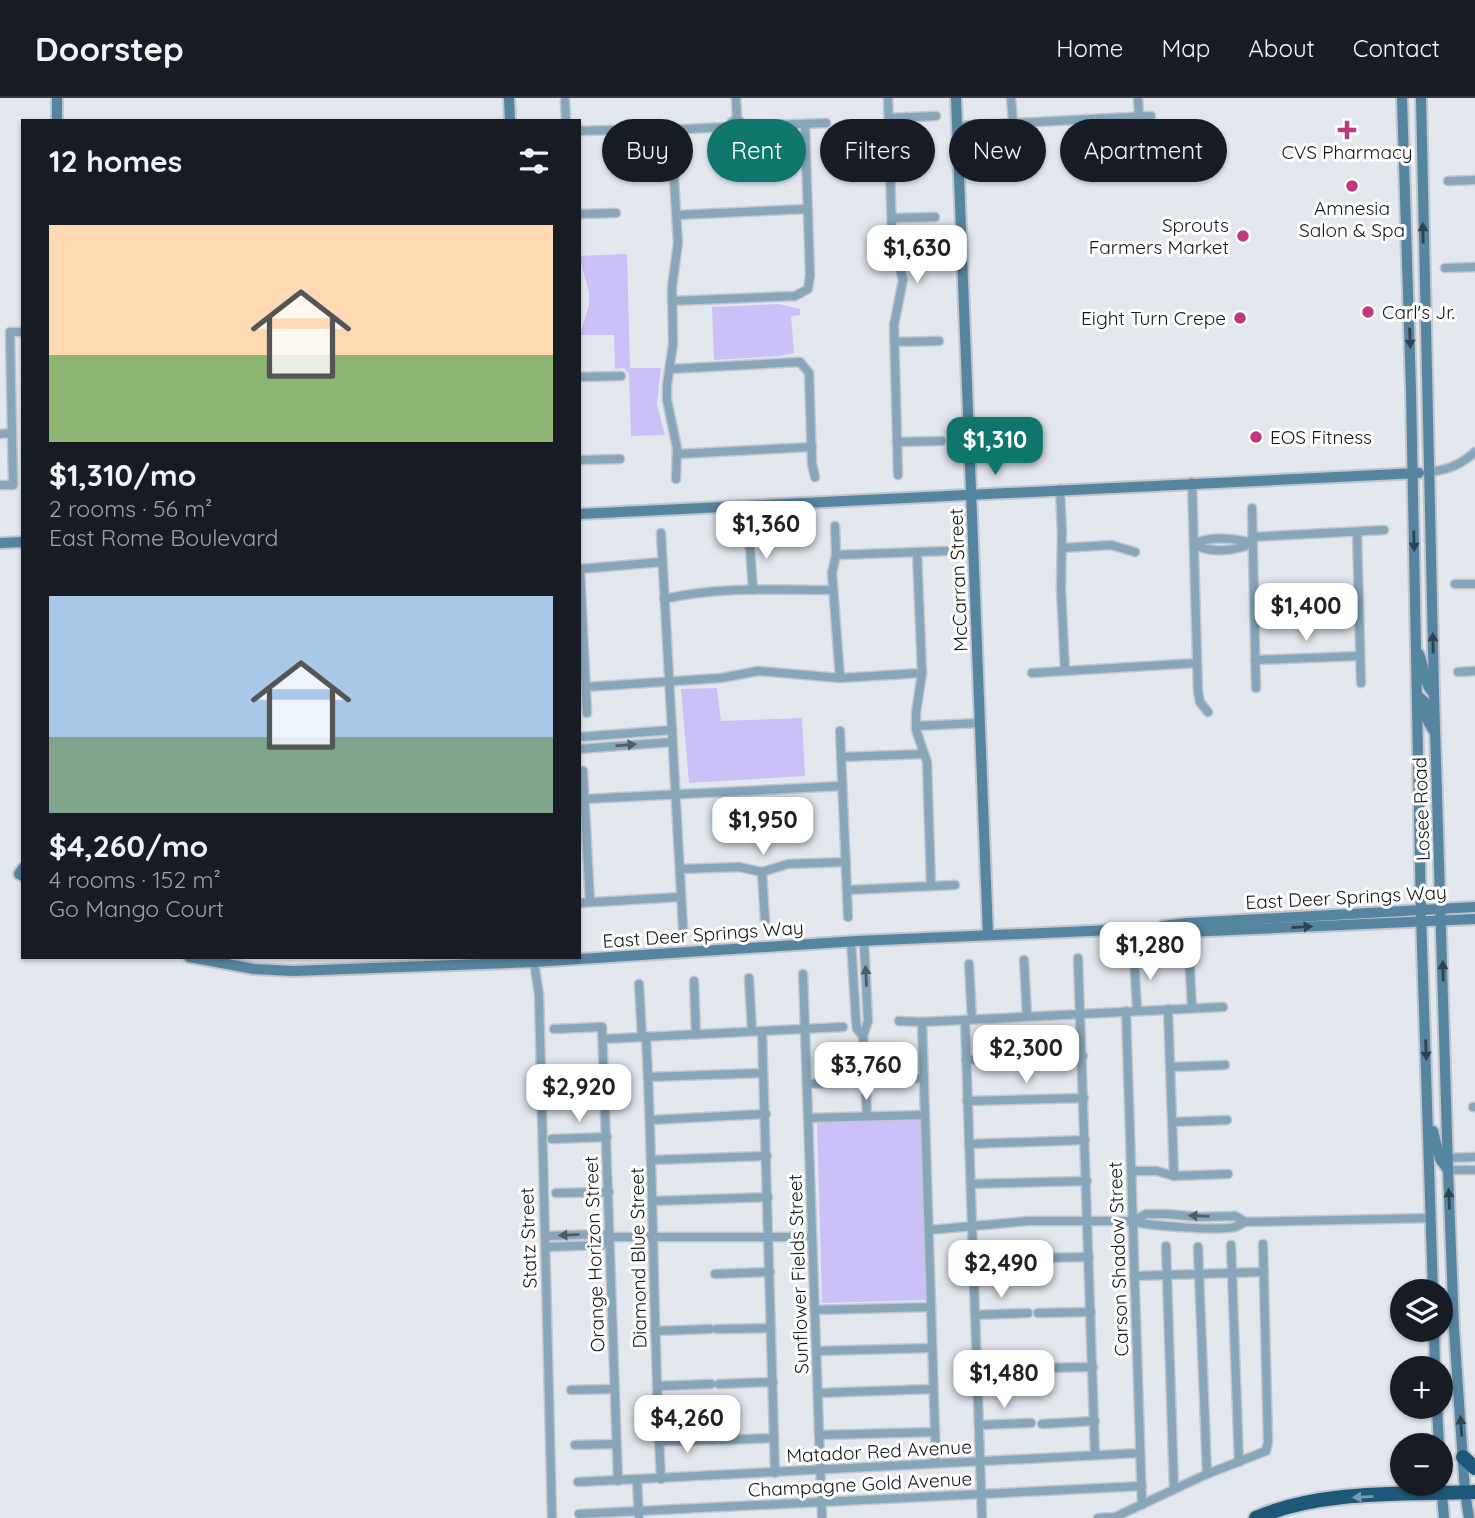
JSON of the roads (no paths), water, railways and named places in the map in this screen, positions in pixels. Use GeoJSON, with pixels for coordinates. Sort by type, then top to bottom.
{"type":"FeatureCollection","features":[{"type":"Feature","properties":{"kind":"highway"},"geometry":{"type":"LineString","coordinates":[[1463,1457],[1475,1468]]}},
{"type":"Feature","properties":{"kind":"highway"},"geometry":{"type":"LineString","coordinates":[[1256,1518],[1290,1507],[1347,1497],[1390,1496]]}},
{"type":"Feature","properties":{"kind":"street"},"geometry":{"type":"LineString","coordinates":[[57,98],[58,119]]}},
{"type":"Feature","properties":{"kind":"street"},"geometry":{"type":"LineString","coordinates":[[509,98],[510,119]]}},
{"type":"Feature","properties":{"kind":"street"},"geometry":{"type":"LineString","coordinates":[[736,98],[737,119]]}},
{"type":"Feature","properties":{"kind":"street"},"geometry":{"type":"LineString","coordinates":[[888,98],[893,245],[901,265],[903,280],[894,325],[898,475]]}},
{"type":"Feature","properties":{"kind":"street","name":"McCarran Street"},"geometry":{"type":"LineString","coordinates":[[956,98],[958,119]]}},
{"type":"Feature","properties":{"kind":"street"},"geometry":{"type":"LineString","coordinates":[[1012,98],[1013,119]]}},
{"type":"Feature","properties":{"kind":"street"},"geometry":{"type":"LineString","coordinates":[[1138,98],[1139,117]]}},
{"type":"Feature","properties":{"kind":"street","name":"Losee Road"},"geometry":{"type":"LineString","coordinates":[[1402,98],[1413,473],[1421,922],[1433,1279]]}},
{"type":"Feature","properties":{"kind":"street","name":"Losee Road"},"geometry":{"type":"LineString","coordinates":[[1420,98],[1447,1158],[1454,1329],[1463,1457],[1470,1492],[1469,1518]]}},
{"type":"Feature","properties":{"kind":"street"},"geometry":{"type":"LineString","coordinates":[[565,101],[566,119]]}},
{"type":"Feature","properties":{"kind":"street"},"geometry":{"type":"LineString","coordinates":[[888,118],[936,116]]}},
{"type":"Feature","properties":{"kind":"street"},"geometry":{"type":"LineString","coordinates":[[1046,121],[1150,116]]}},
{"type":"Feature","properties":{"kind":"street"},"geometry":{"type":"LineString","coordinates":[[672,301],[795,296],[807,289],[810,276],[806,124],[820,123]]}},
{"type":"Feature","properties":{"kind":"street"},"geometry":{"type":"LineString","coordinates":[[581,131],[602,130]]}},
{"type":"Feature","properties":{"kind":"street"},"geometry":{"type":"LineString","coordinates":[[1448,181],[1475,180]]}},
{"type":"Feature","properties":{"kind":"street"},"geometry":{"type":"LineString","coordinates":[[672,182],[678,243],[672,287],[673,344],[667,400],[677,454],[676,479]]}},
{"type":"Feature","properties":{"kind":"street","name":"McCarran Street"},"geometry":{"type":"LineString","coordinates":[[960,182],[988,935]]}},
{"type":"Feature","properties":{"kind":"street"},"geometry":{"type":"LineString","coordinates":[[677,215],[807,209]]}},
{"type":"Feature","properties":{"kind":"street"},"geometry":{"type":"LineString","coordinates":[[581,214],[616,213]]}},
{"type":"Feature","properties":{"kind":"street"},"geometry":{"type":"LineString","coordinates":[[892,218],[934,216]]}},
{"type":"Feature","properties":{"kind":"street"},"geometry":{"type":"LineString","coordinates":[[1407,251],[1424,294]]}},
{"type":"Feature","properties":{"kind":"street"},"geometry":{"type":"LineString","coordinates":[[1445,268],[1475,267]]}},
{"type":"Feature","properties":{"kind":"street"},"geometry":{"type":"LineString","coordinates":[[1408,281],[1418,296],[1425,331]]}},
{"type":"Feature","properties":{"kind":"street"},"geometry":{"type":"LineString","coordinates":[[0,485],[13,485],[10,332],[21,332]]}},
{"type":"Feature","properties":{"kind":"street"},"geometry":{"type":"LineString","coordinates":[[894,342],[939,341]]}},
{"type":"Feature","properties":{"kind":"street"},"geometry":{"type":"LineString","coordinates":[[670,369],[776,365],[794,361],[805,366],[809,373],[816,477]]}},
{"type":"Feature","properties":{"kind":"street"},"geometry":{"type":"LineString","coordinates":[[581,377],[621,376]]}},
{"type":"Feature","properties":{"kind":"street"},"geometry":{"type":"LineString","coordinates":[[0,434],[12,433]]}},
{"type":"Feature","properties":{"kind":"street"},"geometry":{"type":"LineString","coordinates":[[897,442],[941,440]]}},
{"type":"Feature","properties":{"kind":"street"},"geometry":{"type":"LineString","coordinates":[[677,454],[812,447]]}},
{"type":"Feature","properties":{"kind":"street"},"geometry":{"type":"LineString","coordinates":[[581,514],[1428,472],[1448,470],[1475,452]]}},
{"type":"Feature","properties":{"kind":"street"},"geometry":{"type":"LineString","coordinates":[[581,460],[620,459]]}},
{"type":"Feature","properties":{"kind":"street"},"geometry":{"type":"LineString","coordinates":[[1192,482],[1198,692],[1200,702],[1208,712]]}},
{"type":"Feature","properties":{"kind":"street"},"geometry":{"type":"LineString","coordinates":[[1060,489],[1065,671]]}},
{"type":"Feature","properties":{"kind":"street"},"geometry":{"type":"LineString","coordinates":[[1252,508],[1256,688]]}},
{"type":"Feature","properties":{"kind":"street"},"geometry":{"type":"LineString","coordinates":[[835,526],[836,555],[832,573],[840,678]]}},
{"type":"Feature","properties":{"kind":"street"},"geometry":{"type":"LineString","coordinates":[[1194,544],[1202,549],[1240,549],[1252,540],[1384,530]]}},
{"type":"Feature","properties":{"kind":"street"},"geometry":{"type":"LineString","coordinates":[[1357,532],[1361,682]]}},
{"type":"Feature","properties":{"kind":"street"},"geometry":{"type":"LineString","coordinates":[[661,533],[683,928]]}},
{"type":"Feature","properties":{"kind":"street"},"geometry":{"type":"LineString","coordinates":[[750,533],[753,590]]}},
{"type":"Feature","properties":{"kind":"street"},"geometry":{"type":"LineString","coordinates":[[0,543],[21,542]]}},
{"type":"Feature","properties":{"kind":"street"},"geometry":{"type":"LineString","coordinates":[[1062,548],[1111,545],[1135,552]]}},
{"type":"Feature","properties":{"kind":"street"},"geometry":{"type":"LineString","coordinates":[[836,555],[947,551]]}},
{"type":"Feature","properties":{"kind":"street"},"geometry":{"type":"LineString","coordinates":[[917,552],[922,673],[916,726],[927,762],[931,886]]}},
{"type":"Feature","properties":{"kind":"street"},"geometry":{"type":"LineString","coordinates":[[581,569],[662,562]]}},
{"type":"Feature","properties":{"kind":"street"},"geometry":{"type":"LineString","coordinates":[[1455,584],[1475,584]]}},
{"type":"Feature","properties":{"kind":"street"},"geometry":{"type":"LineString","coordinates":[[581,589],[587,713]]}},
{"type":"Feature","properties":{"kind":"street"},"geometry":{"type":"LineString","coordinates":[[664,599],[689,593],[833,590]]}},
{"type":"Feature","properties":{"kind":"street"},"geometry":{"type":"LineString","coordinates":[[1416,648],[1425,666],[1426,684],[1434,694]]}},
{"type":"Feature","properties":{"kind":"street"},"geometry":{"type":"LineString","coordinates":[[1255,660],[1359,656]]}},
{"type":"Feature","properties":{"kind":"street"},"geometry":{"type":"LineString","coordinates":[[1032,673],[1197,663]]}},
{"type":"Feature","properties":{"kind":"street"},"geometry":{"type":"LineString","coordinates":[[586,687],[721,678],[758,671],[840,678],[922,673]]}},
{"type":"Feature","properties":{"kind":"street"},"geometry":{"type":"LineString","coordinates":[[1458,672],[1475,671]]}},
{"type":"Feature","properties":{"kind":"street"},"geometry":{"type":"LineString","coordinates":[[1418,695],[1426,703],[1427,720],[1436,736]]}},
{"type":"Feature","properties":{"kind":"street"},"geometry":{"type":"LineString","coordinates":[[916,726],[980,723]]}},
{"type":"Feature","properties":{"kind":"street"},"geometry":{"type":"LineString","coordinates":[[581,737],[672,730]]}},
{"type":"Feature","properties":{"kind":"street"},"geometry":{"type":"LineString","coordinates":[[840,731],[848,917]]}},
{"type":"Feature","properties":{"kind":"street"},"geometry":{"type":"LineString","coordinates":[[581,749],[672,742]]}},
{"type":"Feature","properties":{"kind":"street"},"geometry":{"type":"LineString","coordinates":[[841,757],[924,754]]}},
{"type":"Feature","properties":{"kind":"street"},"geometry":{"type":"LineString","coordinates":[[583,771],[590,902]]}},
{"type":"Feature","properties":{"kind":"street"},"geometry":{"type":"LineString","coordinates":[[583,799],[842,786]]}},
{"type":"Feature","properties":{"kind":"street"},"geometry":{"type":"LineString","coordinates":[[680,869],[739,867],[762,872],[788,864],[846,862]]}},
{"type":"Feature","properties":{"kind":"street"},"geometry":{"type":"LineString","coordinates":[[762,872],[765,920]]}},
{"type":"Feature","properties":{"kind":"street"},"geometry":{"type":"LineString","coordinates":[[847,890],[955,885]]}},
{"type":"Feature","properties":{"kind":"street"},"geometry":{"type":"LineString","coordinates":[[581,903],[681,897]]}},
{"type":"Feature","properties":{"kind":"street","name":"East Deer Springs Way"},"geometry":{"type":"LineString","coordinates":[[581,957],[864,940],[1136,930],[1187,933],[1421,922],[1475,907]]}},
{"type":"Feature","properties":{"kind":"street","name":"East Deer Springs Way"},"geometry":{"type":"LineString","coordinates":[[1136,930],[1187,923],[1421,909],[1441,915],[1475,919]]}},
{"type":"Feature","properties":{"kind":"street"},"geometry":{"type":"LineString","coordinates":[[864,940],[868,1021],[863,1036],[867,1116]]}},
{"type":"Feature","properties":{"kind":"street"},"geometry":{"type":"LineString","coordinates":[[851,941],[856,1026],[863,1036]]}},
{"type":"Feature","properties":{"kind":"street"},"geometry":{"type":"LineString","coordinates":[[1189,953],[1192,1008]]}},
{"type":"Feature","properties":{"kind":"street"},"geometry":{"type":"LineString","coordinates":[[1134,956],[1137,1010]]}},
{"type":"Feature","properties":{"kind":"street"},"geometry":{"type":"LineString","coordinates":[[1079,958],[1096,1455]]}},
{"type":"Feature","properties":{"kind":"street","name":"East Deer Springs Way"},"geometry":{"type":"LineString","coordinates":[[200,959],[254,969],[293,971],[534,960]]}},
{"type":"Feature","properties":{"kind":"street","name":"Statz Street"},"geometry":{"type":"LineString","coordinates":[[534,960],[539,995],[552,1518]]}},
{"type":"Feature","properties":{"kind":"street"},"geometry":{"type":"LineString","coordinates":[[1024,960],[1027,1016]]}},
{"type":"Feature","properties":{"kind":"street"},"geometry":{"type":"LineString","coordinates":[[969,964],[966,1060],[982,1518]]}},
{"type":"Feature","properties":{"kind":"street","name":"Sunflower Fields Street"},"geometry":{"type":"LineString","coordinates":[[803,974],[822,1518]]}},
{"type":"Feature","properties":{"kind":"street"},"geometry":{"type":"LineString","coordinates":[[749,978],[752,1031]]}},
{"type":"Feature","properties":{"kind":"street"},"geometry":{"type":"LineString","coordinates":[[694,981],[696,1034]]}},
{"type":"Feature","properties":{"kind":"street","name":"Diamond Blue Street"},"geometry":{"type":"LineString","coordinates":[[639,984],[653,1160],[656,1386],[661,1479]]}},
{"type":"Feature","properties":{"kind":"street"},"geometry":{"type":"LineString","coordinates":[[899,1021],[1223,1007]]}},
{"type":"Feature","properties":{"kind":"street"},"geometry":{"type":"LineString","coordinates":[[1168,1009],[1174,1176]]}},
{"type":"Feature","properties":{"kind":"street","name":"Carson Shadow Street"},"geometry":{"type":"LineString","coordinates":[[1126,1011],[1142,1505]]}},
{"type":"Feature","properties":{"kind":"street"},"geometry":{"type":"LineString","coordinates":[[922,1022],[936,1463]]}},
{"type":"Feature","properties":{"kind":"street","name":"Orange Horizon Street"},"geometry":{"type":"LineString","coordinates":[[554,1029],[602,1027],[618,1481]]}},
{"type":"Feature","properties":{"kind":"street"},"geometry":{"type":"LineString","coordinates":[[603,1039],[843,1027]]}},
{"type":"Feature","properties":{"kind":"street"},"geometry":{"type":"LineString","coordinates":[[762,1031],[775,1473]]}},
{"type":"Feature","properties":{"kind":"street"},"geometry":{"type":"LineString","coordinates":[[966,1060],[1083,1056]]}},
{"type":"Feature","properties":{"kind":"street"},"geometry":{"type":"LineString","coordinates":[[1171,1067],[1225,1065]]}},
{"type":"Feature","properties":{"kind":"street"},"geometry":{"type":"LineString","coordinates":[[648,1077],[763,1073]]}},
{"type":"Feature","properties":{"kind":"street"},"geometry":{"type":"LineString","coordinates":[[886,1079],[924,1078]]}},
{"type":"Feature","properties":{"kind":"street"},"geometry":{"type":"LineString","coordinates":[[807,1084],[847,1082]]}},
{"type":"Feature","properties":{"kind":"street"},"geometry":{"type":"LineString","coordinates":[[551,1084],[605,1083]]}},
{"type":"Feature","properties":{"kind":"street"},"geometry":{"type":"LineString","coordinates":[[967,1101],[1084,1098]]}},
{"type":"Feature","properties":{"kind":"street"},"geometry":{"type":"LineString","coordinates":[[1427,1104],[1440,1159],[1448,1170],[1475,1170]]}},
{"type":"Feature","properties":{"kind":"street"},"geometry":{"type":"LineString","coordinates":[[650,1120],[766,1114]]}},
{"type":"Feature","properties":{"kind":"street"},"geometry":{"type":"LineString","coordinates":[[808,1118],[925,1115]]}},
{"type":"Feature","properties":{"kind":"street"},"geometry":{"type":"LineString","coordinates":[[1173,1122],[1227,1120]]}},
{"type":"Feature","properties":{"kind":"street"},"geometry":{"type":"LineString","coordinates":[[552,1139],[607,1137]]}},
{"type":"Feature","properties":{"kind":"street"},"geometry":{"type":"LineString","coordinates":[[969,1144],[1085,1140]]}},
{"type":"Feature","properties":{"kind":"street"},"geometry":{"type":"LineString","coordinates":[[653,1160],[767,1156]]}},
{"type":"Feature","properties":{"kind":"street"},"geometry":{"type":"LineString","coordinates":[[1447,1158],[1475,1157]]}},
{"type":"Feature","properties":{"kind":"street"},"geometry":{"type":"LineString","coordinates":[[1132,1171],[1157,1171],[1174,1176],[1228,1174]]}},
{"type":"Feature","properties":{"kind":"street"},"geometry":{"type":"LineString","coordinates":[[971,1184],[1087,1181]]}},
{"type":"Feature","properties":{"kind":"street"},"geometry":{"type":"LineString","coordinates":[[556,1193],[609,1192]]}},
{"type":"Feature","properties":{"kind":"street"},"geometry":{"type":"LineString","coordinates":[[653,1201],[768,1197]]}},
{"type":"Feature","properties":{"kind":"street"},"geometry":{"type":"LineString","coordinates":[[929,1230],[1028,1221],[1133,1221],[1146,1225],[1205,1228],[1234,1227],[1245,1222],[1431,1218]]}},
{"type":"Feature","properties":{"kind":"street"},"geometry":{"type":"LineString","coordinates":[[546,1236],[602,1234],[611,1237],[812,1237]]}},
{"type":"Feature","properties":{"kind":"street"},"geometry":{"type":"LineString","coordinates":[[546,1247],[603,1245],[611,1237]]}},
{"type":"Feature","properties":{"kind":"street"},"geometry":{"type":"LineString","coordinates":[[1098,1518],[1115,1517],[1207,1474],[1262,1454],[1267,1447],[1263,1244]]}},
{"type":"Feature","properties":{"kind":"street"},"geometry":{"type":"LineString","coordinates":[[1231,1245],[1239,1462]]}},
{"type":"Feature","properties":{"kind":"street"},"geometry":{"type":"LineString","coordinates":[[1167,1246],[1174,1489]]}},
{"type":"Feature","properties":{"kind":"street"},"geometry":{"type":"LineString","coordinates":[[1198,1247],[1207,1474]]}},
{"type":"Feature","properties":{"kind":"street"},"geometry":{"type":"LineString","coordinates":[[1037,1258],[1089,1257]]}},
{"type":"Feature","properties":{"kind":"street"},"geometry":{"type":"LineString","coordinates":[[973,1261],[1026,1259]]}},
{"type":"Feature","properties":{"kind":"street"},"geometry":{"type":"LineString","coordinates":[[715,1274],[770,1272]]}},
{"type":"Feature","properties":{"kind":"street"},"geometry":{"type":"LineString","coordinates":[[1134,1276],[1264,1272]]}},
{"type":"Feature","properties":{"kind":"street"},"geometry":{"type":"LineString","coordinates":[[815,1310],[931,1307]]}},
{"type":"Feature","properties":{"kind":"street"},"geometry":{"type":"LineString","coordinates":[[1038,1313],[1091,1311]]}},
{"type":"Feature","properties":{"kind":"street"},"geometry":{"type":"LineString","coordinates":[[975,1315],[1028,1313]]}},
{"type":"Feature","properties":{"kind":"street"},"geometry":{"type":"LineString","coordinates":[[655,1331],[771,1328]]}},
{"type":"Feature","properties":{"kind":"street"},"geometry":{"type":"LineString","coordinates":[[817,1351],[932,1348]]}},
{"type":"Feature","properties":{"kind":"street"},"geometry":{"type":"LineString","coordinates":[[1040,1368],[1093,1367]]}},
{"type":"Feature","properties":{"kind":"street"},"geometry":{"type":"LineString","coordinates":[[977,1370],[1030,1369]]}},
{"type":"Feature","properties":{"kind":"street"},"geometry":{"type":"LineString","coordinates":[[656,1386],[773,1382]]}},
{"type":"Feature","properties":{"kind":"street"},"geometry":{"type":"LineString","coordinates":[[571,1391],[614,1389]]}},
{"type":"Feature","properties":{"kind":"street"},"geometry":{"type":"LineString","coordinates":[[818,1393],[933,1389]]}},
{"type":"Feature","properties":{"kind":"street"},"geometry":{"type":"LineString","coordinates":[[1042,1424],[1095,1421]]}},
{"type":"Feature","properties":{"kind":"street"},"geometry":{"type":"LineString","coordinates":[[979,1425],[1031,1423]]}},
{"type":"Feature","properties":{"kind":"street"},"geometry":{"type":"LineString","coordinates":[[819,1435],[935,1432]]}},
{"type":"Feature","properties":{"kind":"street"},"geometry":{"type":"LineString","coordinates":[[659,1441],[774,1438]]}},
{"type":"Feature","properties":{"kind":"street"},"geometry":{"type":"LineString","coordinates":[[575,1445],[616,1444]]}},
{"type":"Feature","properties":{"kind":"street","name":"Matador Red Avenue"},"geometry":{"type":"LineString","coordinates":[[578,1482],[1140,1453]]}},
{"type":"Feature","properties":{"kind":"street"},"geometry":{"type":"LineString","coordinates":[[637,1480],[639,1515]]}},
{"type":"Feature","properties":{"kind":"street","name":"Champagne Gold Avenue"},"geometry":{"type":"LineString","coordinates":[[579,1514],[639,1515],[822,1502],[1142,1486]]}},
{"type":"Feature","properties":{"kind":"street"},"geometry":{"type":"LineString","coordinates":[[1442,1496],[1444,1518]]}},
{"type":"Feature","properties":{"kind":"place","name":"CVS Pharmacy"},"geometry":{"type":"Point","coordinates":[1347,130]}},
{"type":"Feature","properties":{"kind":"place","name":"Amnesia Salon & Spa"},"geometry":{"type":"Point","coordinates":[1352,186]}},
{"type":"Feature","properties":{"kind":"place","name":"Sprouts Farmers Market"},"geometry":{"type":"Point","coordinates":[1243,236]}},
{"type":"Feature","properties":{"kind":"place","name":"Carl's Jr."},"geometry":{"type":"Point","coordinates":[1368,312]}},
{"type":"Feature","properties":{"kind":"place","name":"Eight Turn Crepe"},"geometry":{"type":"Point","coordinates":[1240,318]}},
{"type":"Feature","properties":{"kind":"place","name":"EOS Fitness"},"geometry":{"type":"Point","coordinates":[1256,437]}}]}
